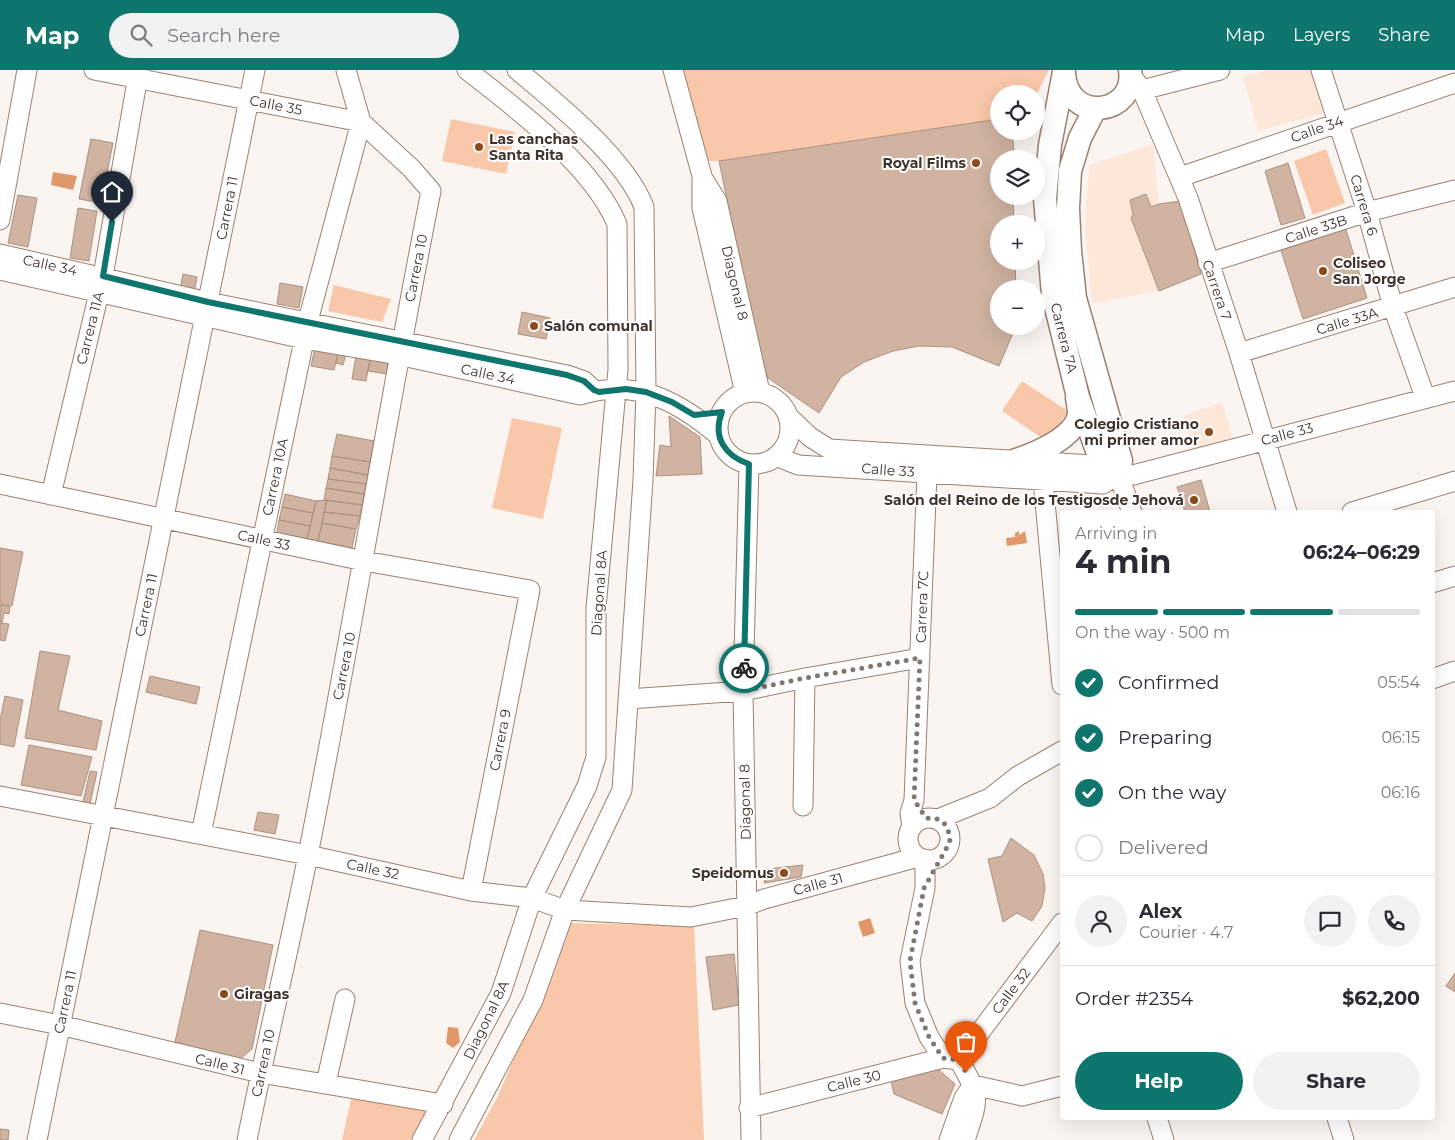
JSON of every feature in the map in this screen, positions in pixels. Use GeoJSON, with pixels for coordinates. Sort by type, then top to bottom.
{"type":"FeatureCollection","features":[{"type":"Feature","properties":{"kind":"main road"},"geometry":{"type":"LineString","coordinates":[[1064,71],[1069,93],[1081,104],[1095,109],[1113,104],[1121,99],[1134,78]]}},
{"type":"Feature","properties":{"kind":"main road","name":"Carrera 7A"},"geometry":{"type":"LineString","coordinates":[[1064,71],[1050,145],[1045,199],[1053,295],[1076,390],[1100,459],[1118,474],[1121,461],[1075,298],[1070,251],[1068,208],[1070,171],[1080,138],[1095,109]]}},
{"type":"Feature","properties":{"kind":"main road"},"geometry":{"type":"LineString","coordinates":[[1016,460],[1052,445],[1068,432],[1079,415],[1076,390]]}},
{"type":"Feature","properties":{"kind":"street"},"geometry":{"type":"LineString","coordinates":[[0,220],[27,70]]}},
{"type":"Feature","properties":{"kind":"street","name":"Calle 35"},"geometry":{"type":"LineString","coordinates":[[94,70],[138,74],[249,100],[361,122]]}},
{"type":"Feature","properties":{"kind":"street","name":"Carrera 11"},"geometry":{"type":"LineString","coordinates":[[37,1140],[256,70]]}},
{"type":"Feature","properties":{"kind":"street"},"geometry":{"type":"LineString","coordinates":[[346,70],[361,122]]}},
{"type":"Feature","properties":{"kind":"street","name":"Diagonal 8A"},"geometry":{"type":"LineString","coordinates":[[422,1140],[501,993],[532,898],[586,786],[596,757],[596,608],[618,369],[617,224],[608,204],[598,189],[523,114],[467,70]]}},
{"type":"Feature","properties":{"kind":"street"},"geometry":{"type":"LineString","coordinates":[[459,1140],[533,1000],[565,910],[622,790],[644,480],[646,392],[644,206],[634,184],[586,130],[517,70]]}},
{"type":"Feature","properties":{"kind":"street","name":"Diagonal 8"},"geometry":{"type":"LineString","coordinates":[[673,70],[702,176],[717,202],[753,392]]}},
{"type":"Feature","properties":{"kind":"street"},"geometry":{"type":"LineString","coordinates":[[1134,78],[1220,70]]}},
{"type":"Feature","properties":{"kind":"street","name":"Carrera 6"},"geometry":{"type":"LineString","coordinates":[[1321,70],[1368,212],[1394,307],[1425,397]]}},
{"type":"Feature","properties":{"kind":"street","name":"Carrera 11A"},"geometry":{"type":"LineString","coordinates":[[50,495],[101,284],[138,74]]}},
{"type":"Feature","properties":{"kind":"street","name":"Carrera 7"},"geometry":{"type":"LineString","coordinates":[[1134,78],[1180,177],[1239,353],[1286,510]]}},
{"type":"Feature","properties":{"kind":"street","name":"Calle 34"},"geometry":{"type":"LineString","coordinates":[[1180,177],[1455,83]]}},
{"type":"Feature","properties":{"kind":"street","name":"Carrera 10"},"geometry":{"type":"LineString","coordinates":[[247,1140],[308,855],[364,561],[400,349],[431,191],[411,168],[361,122]]}},
{"type":"Feature","properties":{"kind":"street","name":"Carrera 10A"},"geometry":{"type":"LineString","coordinates":[[201,834],[306,330],[361,122]]}},
{"type":"Feature","properties":{"kind":"street","name":"Calle 33B"},"geometry":{"type":"LineString","coordinates":[[1208,263],[1368,212],[1455,190]]}},
{"type":"Feature","properties":{"kind":"street","name":"Calle 34"},"geometry":{"type":"LineString","coordinates":[[0,254],[101,284],[207,310],[400,349],[580,395],[594,390],[616,389],[646,392],[672,402],[694,415],[718,435]]}},
{"type":"Feature","properties":{"kind":"street","name":"Calle 34"},"geometry":{"type":"LineString","coordinates":[[0,270],[101,284]]}},
{"type":"Feature","properties":{"kind":"street","name":"Calle 33A"},"geometry":{"type":"LineString","coordinates":[[1239,353],[1455,287]]}},
{"type":"Feature","properties":{"kind":"street","name":"Calle 33"},"geometry":{"type":"LineString","coordinates":[[788,416],[810,437],[829,449],[1093,465],[1118,474],[1133,475],[1425,397],[1455,391]]}},
{"type":"Feature","properties":{"kind":"street"},"geometry":{"type":"LineString","coordinates":[[753,392],[779,402],[788,416],[790,430],[788,441],[776,456],[765,462],[749,464],[729,454],[722,445],[718,435],[722,412],[735,397],[753,392]]}},
{"type":"Feature","properties":{"kind":"street"},"geometry":{"type":"LineString","coordinates":[[694,415],[722,412]]}},
{"type":"Feature","properties":{"kind":"street","name":"Calle 33"},"geometry":{"type":"LineString","coordinates":[[776,456],[798,465],[1103,484],[1118,474]]}},
{"type":"Feature","properties":{"kind":"street","name":"Diagonal 8"},"geometry":{"type":"LineString","coordinates":[[749,464],[743,691],[751,1140]]}},
{"type":"Feature","properties":{"kind":"street","name":"Carrera 7C"},"geometry":{"type":"LineString","coordinates":[[921,826],[914,800],[927,473]]}},
{"type":"Feature","properties":{"kind":"street","name":"Carrera 7A"},"geometry":{"type":"LineString","coordinates":[[1118,474],[1131,510]]}},
{"type":"Feature","properties":{"kind":"street"},"geometry":{"type":"LineString","coordinates":[[1043,480],[1060,663]]}},
{"type":"Feature","properties":{"kind":"street"},"geometry":{"type":"LineString","coordinates":[[1358,510],[1455,480]]}},
{"type":"Feature","properties":{"kind":"street","name":"Calle 33"},"geometry":{"type":"LineString","coordinates":[[0,484],[364,561],[530,590]]}},
{"type":"Feature","properties":{"kind":"street"},"geometry":{"type":"LineString","coordinates":[[1435,582],[1455,576]]}},
{"type":"Feature","properties":{"kind":"street","name":"Carrera 9"},"geometry":{"type":"LineString","coordinates":[[471,890],[530,590]]}},
{"type":"Feature","properties":{"kind":"street"},"geometry":{"type":"LineString","coordinates":[[628,699],[743,691],[920,658]]}},
{"type":"Feature","properties":{"kind":"street"},"geometry":{"type":"LineString","coordinates":[[1435,677],[1455,671]]}},
{"type":"Feature","properties":{"kind":"street"},"geometry":{"type":"LineString","coordinates":[[803,806],[805,678]]}},
{"type":"Feature","properties":{"kind":"street"},"geometry":{"type":"LineString","coordinates":[[891,864],[921,826],[990,798],[1018,776],[1060,752]]}},
{"type":"Feature","properties":{"kind":"street","name":"Calle 32"},"geometry":{"type":"LineString","coordinates":[[0,796],[308,855],[471,890],[532,898],[565,910],[691,917],[746,906]]}},
{"type":"Feature","properties":{"kind":"street"},"geometry":{"type":"LineString","coordinates":[[924,888],[948,844],[976,804]]}},
{"type":"Feature","properties":{"kind":"street"},"geometry":{"type":"LineString","coordinates":[[921,826],[948,829],[948,844]]}},
{"type":"Feature","properties":{"kind":"street"},"geometry":{"type":"LineString","coordinates":[[921,826],[913,852],[922,858],[924,888],[910,961],[915,1003],[929,1037],[973,1085],[978,1104],[965,1140]]}},
{"type":"Feature","properties":{"kind":"street","name":"Calle 31"},"geometry":{"type":"LineString","coordinates":[[746,906],[764,899],[891,864],[922,858],[933,860],[948,844]]}},
{"type":"Feature","properties":{"kind":"street","name":"Calle 32"},"geometry":{"type":"LineString","coordinates":[[951,1059],[1060,924]]}},
{"type":"Feature","properties":{"kind":"street"},"geometry":{"type":"LineString","coordinates":[[326,1083],[345,999]]}},
{"type":"Feature","properties":{"kind":"street","name":"Calle 31"},"geometry":{"type":"LineString","coordinates":[[0,1013],[60,1025],[260,1073],[442,1104]]}},
{"type":"Feature","properties":{"kind":"street","name":"Calle 30"},"geometry":{"type":"LineString","coordinates":[[749,1108],[951,1059]]}},
{"type":"Feature","properties":{"kind":"street"},"geometry":{"type":"LineString","coordinates":[[973,1085],[1022,1096],[1060,1086]]}},
{"type":"Feature","properties":{"kind":"street"},"geometry":{"type":"LineString","coordinates":[[949,1140],[964,1098],[973,1085]]}},
{"type":"Feature","properties":{"kind":"street"},"geometry":{"type":"LineString","coordinates":[[1158,1120],[1164,1140]]}},
{"type":"Feature","properties":{"kind":"street"},"geometry":{"type":"LineString","coordinates":[[1338,1120],[1344,1140]]}},
{"type":"Feature","properties":{"kind":"shaded area"},"geometry":{"type":"Polygon","coordinates":[[[670,70],[1049,70],[1041,85],[990,85],[990,120],[719,161],[693,161],[670,70]]]}},
{"type":"Feature","properties":{"kind":"shaded area"},"geometry":{"type":"Polygon","coordinates":[[[1267,70],[1312,70],[1324,113],[1258,131],[1243,77],[1267,70]]]}},
{"type":"Feature","properties":{"kind":"shaded area","name":"Las canchas Santa Rita"},"geometry":{"type":"Polygon","coordinates":[[[451,119],[515,132],[506,174],[442,161],[451,119]]]}},
{"type":"Feature","properties":{"kind":"shaded area"},"geometry":{"type":"Polygon","coordinates":[[[1153,144],[1159,204],[1181,201],[1201,274],[1159,291],[1092,303],[1085,227],[1089,165],[1153,144]]]}},
{"type":"Feature","properties":{"kind":"shaded area"},"geometry":{"type":"Polygon","coordinates":[[[1326,149],[1345,203],[1313,215],[1294,161],[1326,149]]]}},
{"type":"Feature","properties":{"kind":"shaded area"},"geometry":{"type":"Polygon","coordinates":[[[53,172],[77,176],[73,190],[51,185],[53,172]]]}},
{"type":"Feature","properties":{"kind":"shaded area"},"geometry":{"type":"Polygon","coordinates":[[[334,285],[391,299],[382,322],[328,311],[334,285]]]}},
{"type":"Feature","properties":{"kind":"shaded area"},"geometry":{"type":"Polygon","coordinates":[[[1022,381],[1068,411],[1048,442],[1002,411],[1022,381]]]}},
{"type":"Feature","properties":{"kind":"shaded area","name":"Colegio Cristiano mi primer amor"},"geometry":{"type":"Polygon","coordinates":[[[1222,402],[1233,440],[1193,454],[1183,416],[1222,402]]]}},
{"type":"Feature","properties":{"kind":"shaded area"},"geometry":{"type":"Polygon","coordinates":[[[512,418],[562,428],[543,519],[492,508],[512,418]]]}},
{"type":"Feature","properties":{"kind":"shaded area"},"geometry":{"type":"Polygon","coordinates":[[[1019,531],[1019,535],[1025,531],[1027,543],[1007,546],[1006,538],[1015,537],[1015,533],[1019,531]]]}},
{"type":"Feature","properties":{"kind":"shaded area"},"geometry":{"type":"Polygon","coordinates":[[[870,918],[875,933],[863,937],[858,922],[870,918]]]}},
{"type":"Feature","properties":{"kind":"shaded area"},"geometry":{"type":"Polygon","coordinates":[[[571,923],[694,926],[704,1140],[474,1140],[498,1096],[571,923]]]}},
{"type":"Feature","properties":{"kind":"shaded area"},"geometry":{"type":"Polygon","coordinates":[[[448,1027],[458,1028],[460,1042],[453,1048],[446,1043],[448,1027]]]}},
{"type":"Feature","properties":{"kind":"shaded area"},"geometry":{"type":"Polygon","coordinates":[[[352,1095],[427,1109],[411,1140],[342,1140],[352,1095]]]}},
{"type":"Feature","properties":{"kind":"building"},"geometry":{"type":"Polygon","coordinates":[[[990,120],[990,140],[1013,140],[1014,150],[990,150],[990,205],[1013,205],[1014,215],[990,215],[990,270],[1015,270],[1016,280],[990,280],[990,335],[1012,335],[999,366],[952,347],[919,346],[893,351],[864,362],[841,377],[819,413],[768,378],[757,344],[719,161],[990,120]]]}},
{"type":"Feature","properties":{"kind":"building"},"geometry":{"type":"Polygon","coordinates":[[[91,139],[113,143],[101,203],[79,199],[91,139]]]}},
{"type":"Feature","properties":{"kind":"building"},"geometry":{"type":"Polygon","coordinates":[[[1288,163],[1305,218],[1281,225],[1265,171],[1288,163]]]}},
{"type":"Feature","properties":{"kind":"building"},"geometry":{"type":"Polygon","coordinates":[[[1146,194],[1151,207],[1181,201],[1201,274],[1159,291],[1131,218],[1133,215],[1130,200],[1146,194]]]}},
{"type":"Feature","properties":{"kind":"building"},"geometry":{"type":"Polygon","coordinates":[[[18,195],[37,198],[28,247],[8,243],[18,195]]]}},
{"type":"Feature","properties":{"kind":"building"},"geometry":{"type":"Polygon","coordinates":[[[78,208],[97,211],[89,261],[70,258],[78,208]]]}},
{"type":"Feature","properties":{"kind":"building","name":"Coliseo San Jorge"},"geometry":{"type":"Polygon","coordinates":[[[1344,223],[1367,298],[1303,319],[1279,244],[1344,223]]]}},
{"type":"Feature","properties":{"kind":"building"},"geometry":{"type":"Polygon","coordinates":[[[183,274],[197,277],[194,293],[180,290],[183,274]]]}},
{"type":"Feature","properties":{"kind":"building"},"geometry":{"type":"Polygon","coordinates":[[[280,283],[303,287],[299,308],[277,304],[280,283]]]}},
{"type":"Feature","properties":{"kind":"building","name":"Salón comunal"},"geometry":{"type":"Polygon","coordinates":[[[522,312],[550,318],[546,339],[518,334],[522,312]]]}},
{"type":"Feature","properties":{"kind":"building"},"geometry":{"type":"Polygon","coordinates":[[[315,347],[338,353],[334,370],[311,366],[315,347]]]}},
{"type":"Feature","properties":{"kind":"building"},"geometry":{"type":"Polygon","coordinates":[[[338,353],[346,354],[343,365],[336,363],[338,353]]]}},
{"type":"Feature","properties":{"kind":"building"},"geometry":{"type":"Polygon","coordinates":[[[356,356],[370,359],[366,381],[352,379],[356,356]]]}},
{"type":"Feature","properties":{"kind":"building"},"geometry":{"type":"Polygon","coordinates":[[[370,359],[388,362],[387,374],[368,371],[370,359]]]}},
{"type":"Feature","properties":{"kind":"building"},"geometry":{"type":"Polygon","coordinates":[[[669,416],[700,437],[702,474],[656,476],[660,445],[671,447],[669,416]]]}},
{"type":"Feature","properties":{"kind":"building"},"geometry":{"type":"Polygon","coordinates":[[[337,434],[374,441],[370,462],[332,456],[337,434]]]}},
{"type":"Feature","properties":{"kind":"building"},"geometry":{"type":"Polygon","coordinates":[[[332,456],[370,462],[368,475],[330,468],[332,456]]]}},
{"type":"Feature","properties":{"kind":"building"},"geometry":{"type":"Polygon","coordinates":[[[330,468],[368,475],[366,484],[328,479],[330,468]]]}},
{"type":"Feature","properties":{"kind":"building"},"geometry":{"type":"Polygon","coordinates":[[[328,479],[366,484],[364,494],[326,488],[328,479]]]}},
{"type":"Feature","properties":{"kind":"building","name":"Salón del Reino de los Testigosde Jehová"},"geometry":{"type":"Polygon","coordinates":[[[1201,480],[1209,510],[1184,510],[1177,487],[1201,480]]]}},
{"type":"Feature","properties":{"kind":"building"},"geometry":{"type":"Polygon","coordinates":[[[326,488],[364,494],[362,505],[324,500],[326,488]]]}},
{"type":"Feature","properties":{"kind":"building"},"geometry":{"type":"Polygon","coordinates":[[[285,494],[316,501],[313,513],[282,507],[285,494]]]}},
{"type":"Feature","properties":{"kind":"building"},"geometry":{"type":"Polygon","coordinates":[[[327,500],[362,505],[360,516],[324,512],[327,500]]]}},
{"type":"Feature","properties":{"kind":"building"},"geometry":{"type":"Polygon","coordinates":[[[327,500],[318,541],[307,539],[316,501],[327,500]]]}},
{"type":"Feature","properties":{"kind":"building"},"geometry":{"type":"Polygon","coordinates":[[[282,507],[313,513],[310,526],[279,520],[282,507]]]}},
{"type":"Feature","properties":{"kind":"building"},"geometry":{"type":"Polygon","coordinates":[[[324,512],[360,516],[356,529],[322,523],[324,512]]]}},
{"type":"Feature","properties":{"kind":"building"},"geometry":{"type":"Polygon","coordinates":[[[279,520],[310,526],[307,539],[277,533],[279,520]]]}},
{"type":"Feature","properties":{"kind":"building"},"geometry":{"type":"Polygon","coordinates":[[[322,523],[356,529],[352,548],[318,541],[322,523]]]}},
{"type":"Feature","properties":{"kind":"building"},"geometry":{"type":"Polygon","coordinates":[[[0,548],[23,552],[12,606],[0,604],[0,548]]]}},
{"type":"Feature","properties":{"kind":"building"},"geometry":{"type":"Polygon","coordinates":[[[0,605],[10,607],[9,614],[4,613],[2,623],[0,622],[0,605]]]}},
{"type":"Feature","properties":{"kind":"building"},"geometry":{"type":"Polygon","coordinates":[[[0,623],[9,624],[5,641],[0,640],[0,623]]]}},
{"type":"Feature","properties":{"kind":"building"},"geometry":{"type":"Polygon","coordinates":[[[40,651],[70,656],[58,710],[102,721],[96,750],[25,738],[40,651]]]}},
{"type":"Feature","properties":{"kind":"building"},"geometry":{"type":"Polygon","coordinates":[[[150,676],[200,687],[196,704],[146,692],[150,676]]]}},
{"type":"Feature","properties":{"kind":"building"},"geometry":{"type":"Polygon","coordinates":[[[5,696],[23,700],[14,747],[0,744],[0,720],[5,696]]]}},
{"type":"Feature","properties":{"kind":"building"},"geometry":{"type":"Polygon","coordinates":[[[29,745],[92,757],[81,796],[21,785],[29,745]]]}},
{"type":"Feature","properties":{"kind":"building"},"geometry":{"type":"Polygon","coordinates":[[[90,771],[97,772],[90,804],[83,802],[90,771]]]}},
{"type":"Feature","properties":{"kind":"building"},"geometry":{"type":"Polygon","coordinates":[[[258,812],[279,815],[275,834],[254,830],[258,812]]]}},
{"type":"Feature","properties":{"kind":"building"},"geometry":{"type":"Polygon","coordinates":[[[1011,838],[1034,855],[1043,874],[1045,888],[1042,906],[1032,921],[1017,913],[1003,922],[988,859],[1002,856],[1011,838]]]}},
{"type":"Feature","properties":{"kind":"building","name":"Speidomus"},"geometry":{"type":"Polygon","coordinates":[[[803,865],[801,877],[764,883],[767,869],[803,865]]]}},
{"type":"Feature","properties":{"kind":"building","name":"Giragas"},"geometry":{"type":"Polygon","coordinates":[[[200,930],[273,945],[252,1049],[240,1059],[175,1042],[200,930]]]}},
{"type":"Feature","properties":{"kind":"building"},"geometry":{"type":"Polygon","coordinates":[[[734,954],[739,1005],[713,1010],[706,957],[734,954]]]}},
{"type":"Feature","properties":{"kind":"building"},"geometry":{"type":"Polygon","coordinates":[[[1455,973],[1455,992],[1446,986],[1455,973]]]}},
{"type":"Feature","properties":{"kind":"building"},"geometry":{"type":"Polygon","coordinates":[[[928,1070],[939,1070],[955,1084],[942,1114],[894,1094],[891,1080],[928,1070]]]}},
{"type":"Feature","properties":{"kind":"building"},"geometry":{"type":"Polygon","coordinates":[[[0,1129],[9,1130],[8,1140],[0,1140],[0,1129]]]}},
{"type":"Feature","properties":{"kind":"way so far"},"geometry":{"type":"LineString","coordinates":[[744,668],[743,691],[920,658],[914,800],[926,818],[938,819],[944,823],[948,829],[950,842],[924,888],[910,961],[915,1003],[929,1037],[943,1058],[959,1060],[966,1072]]}},
{"type":"Feature","properties":{"kind":"place","name":"Las canchas Santa Rita"},"geometry":{"type":"Point","coordinates":[479,147]}},
{"type":"Feature","properties":{"kind":"place","name":"Royal Films"},"geometry":{"type":"Point","coordinates":[976,163]}},
{"type":"Feature","properties":{"kind":"place","name":"Coliseo San Jorge"},"geometry":{"type":"Point","coordinates":[1323,271]}},
{"type":"Feature","properties":{"kind":"place","name":"Salón comunal"},"geometry":{"type":"Point","coordinates":[534,326]}},
{"type":"Feature","properties":{"kind":"place","name":"Colegio Cristiano mi primer amor"},"geometry":{"type":"Point","coordinates":[1209,432]}},
{"type":"Feature","properties":{"kind":"place","name":"Salón del Reino de los Testigosde Jehová"},"geometry":{"type":"Point","coordinates":[1194,500]}},
{"type":"Feature","properties":{"kind":"place","name":"Speidomus"},"geometry":{"type":"Point","coordinates":[784,873]}},
{"type":"Feature","properties":{"kind":"place","name":"Giragas"},"geometry":{"type":"Point","coordinates":[224,994]}},
{"type":"Feature","properties":{"kind":"route"},"geometry":{"type":"LineString","coordinates":[[112,222],[103,276],[208,302],[567,375],[584,381],[599,392],[626,389],[646,392],[672,402],[694,415],[722,412],[719,419],[718,435],[722,445],[729,454],[749,464],[744,668]]}}]}
